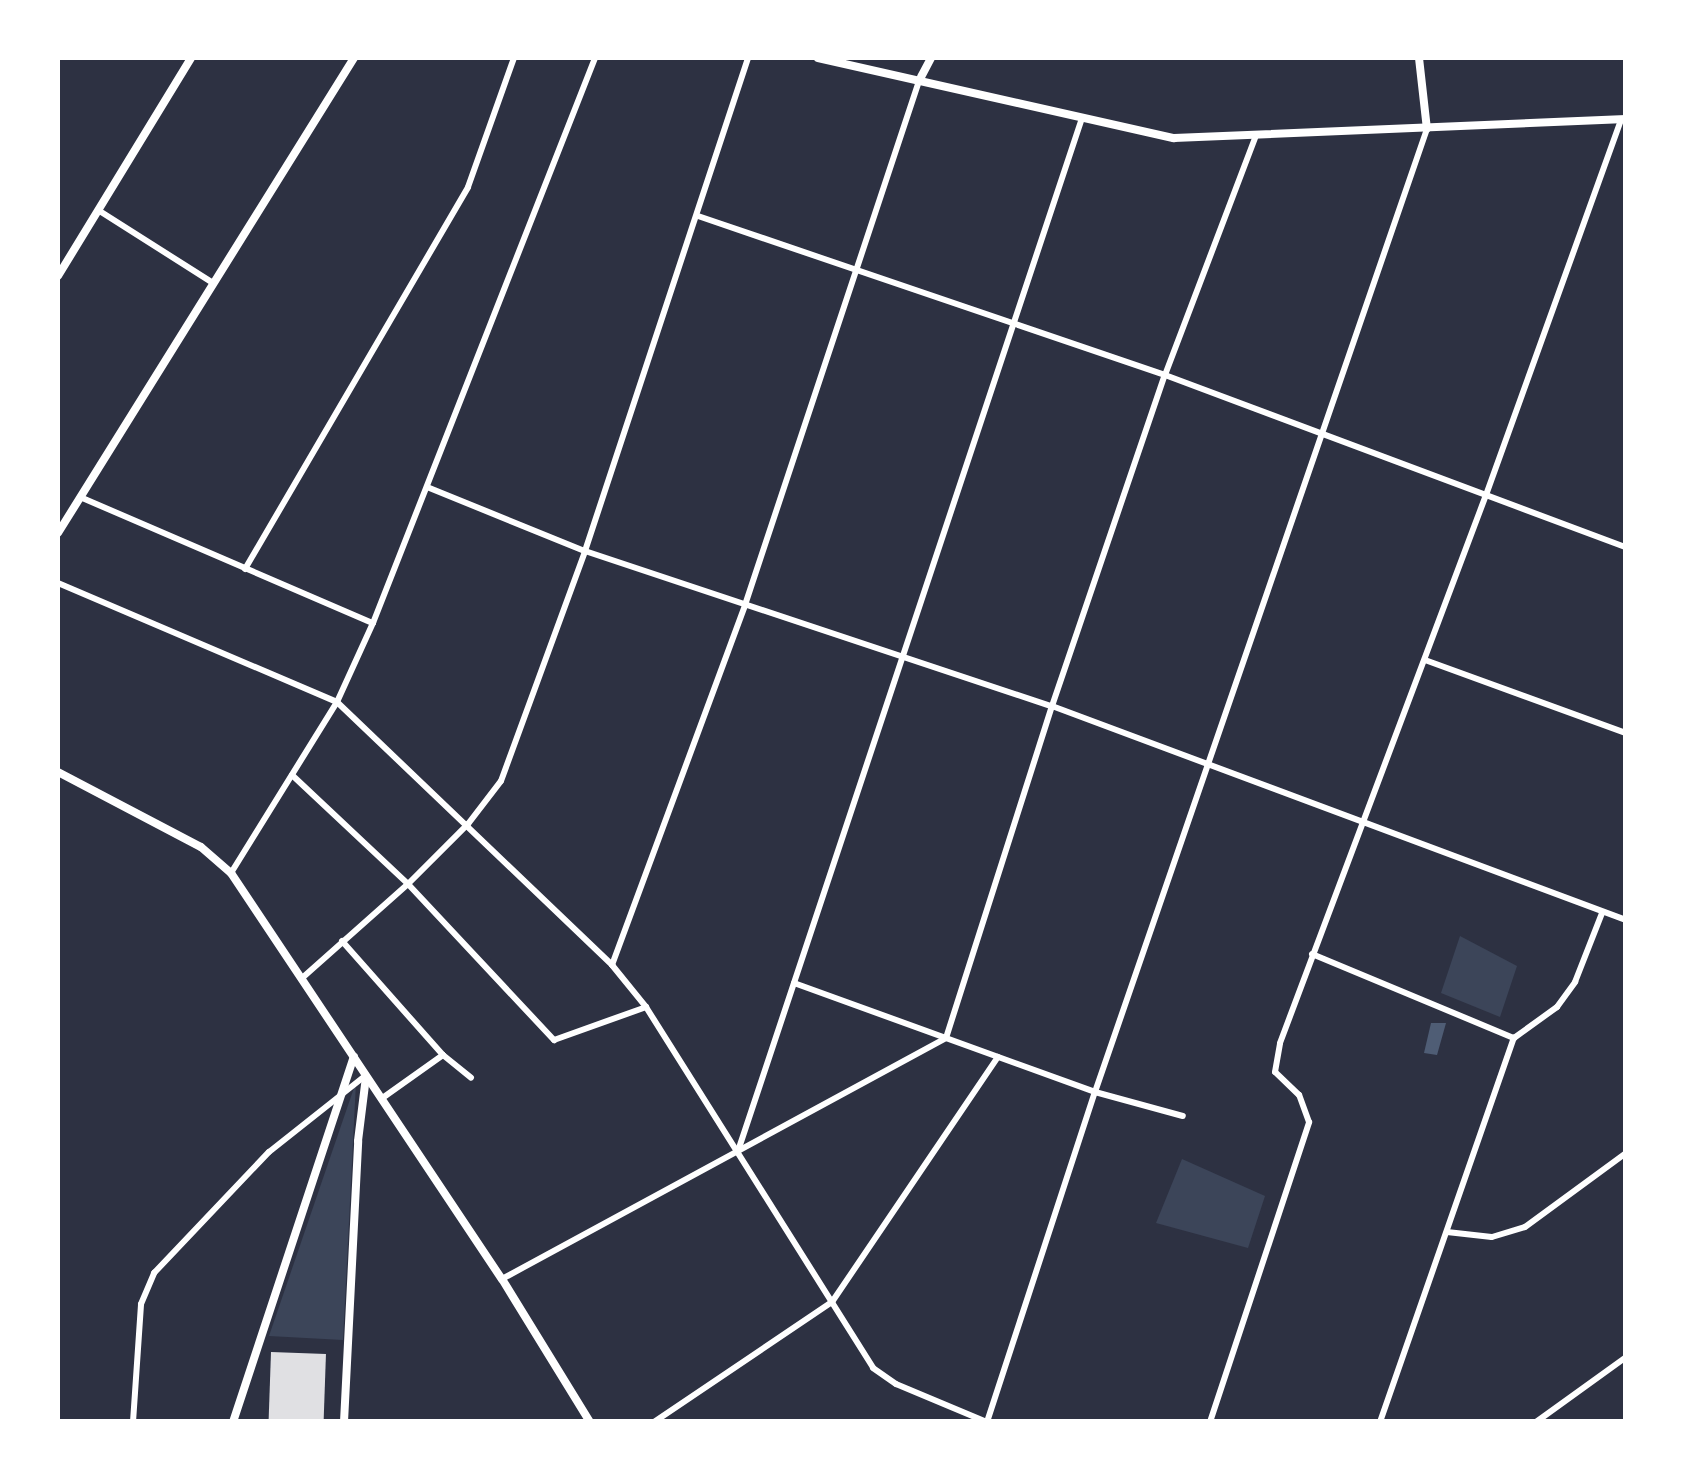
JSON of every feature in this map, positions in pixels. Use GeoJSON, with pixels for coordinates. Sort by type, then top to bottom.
{"type":"FeatureCollection","features":[{"type":"Feature","properties":{"kind":"street"},"geometry":{"type":"LineString","coordinates":[[58,276],[191,58]]}},
{"type":"Feature","properties":{"kind":"street"},"geometry":{"type":"LineString","coordinates":[[58,533],[354,58]]}},
{"type":"Feature","properties":{"kind":"street"},"geometry":{"type":"LineString","coordinates":[[245,569],[468,187],[514,58]]}},
{"type":"Feature","properties":{"kind":"street"},"geometry":{"type":"LineString","coordinates":[[231,872],[337,702],[373,623],[595,58]]}},
{"type":"Feature","properties":{"kind":"street"},"geometry":{"type":"LineString","coordinates":[[300,979],[408,884],[468,824],[501,781],[586,551],[748,58]]}},
{"type":"Feature","properties":{"kind":"street"},"geometry":{"type":"LineString","coordinates":[[818,58],[921,77],[1174,138],[1623,120],[1280,1043],[1274,1072],[1299,1095],[1308,1122],[1210,1422]]}},
{"type":"Feature","properties":{"kind":"street"},"geometry":{"type":"LineString","coordinates":[[612,965],[744,605],[854,271],[931,58]]}},
{"type":"Feature","properties":{"kind":"street"},"geometry":{"type":"LineString","coordinates":[[58,583],[337,702],[612,965],[646,1007],[739,1149],[873,1368],[896,1384],[987,1421],[1095,1092],[1427,129],[1419,58]]}},
{"type":"Feature","properties":{"kind":"street"},"geometry":{"type":"LineString","coordinates":[[739,1149],[1082,118]]}},
{"type":"Feature","properties":{"kind":"street"},"geometry":{"type":"LineString","coordinates":[[502,1278],[946,1038],[1052,706],[1166,375],[1256,135]]}},
{"type":"Feature","properties":{"kind":"street"},"geometry":{"type":"LineString","coordinates":[[98,210],[213,283]]}},
{"type":"Feature","properties":{"kind":"street"},"geometry":{"type":"LineString","coordinates":[[698,216],[1166,375],[1626,546]]}},
{"type":"Feature","properties":{"kind":"street"},"geometry":{"type":"LineString","coordinates":[[427,488],[586,551],[744,605],[903,653],[1052,706],[1626,920]]}},
{"type":"Feature","properties":{"kind":"street"},"geometry":{"type":"LineString","coordinates":[[79,496],[373,623]]}},
{"type":"Feature","properties":{"kind":"street"},"geometry":{"type":"LineString","coordinates":[[1425,660],[1626,732]]}},
{"type":"Feature","properties":{"kind":"street"},"geometry":{"type":"LineString","coordinates":[[58,772],[202,847],[231,872],[502,1278],[590,1422]]}},
{"type":"Feature","properties":{"kind":"street"},"geometry":{"type":"LineString","coordinates":[[292,775],[408,884],[554,1040],[646,1007]]}},
{"type":"Feature","properties":{"kind":"street"},"geometry":{"type":"LineString","coordinates":[[1380,1422],[1514,1038],[1557,1007],[1575,982],[1602,913]]}},
{"type":"Feature","properties":{"kind":"street"},"geometry":{"type":"LineString","coordinates":[[342,941],[444,1056],[471,1078]]}},
{"type":"Feature","properties":{"kind":"street"},"geometry":{"type":"LineString","coordinates":[[1312,954],[1514,1038]]}},
{"type":"Feature","properties":{"kind":"street"},"geometry":{"type":"LineString","coordinates":[[794,982],[1095,1092],[1183,1116]]}},
{"type":"Feature","properties":{"kind":"street"},"geometry":{"type":"LineString","coordinates":[[233,1422],[354,1056]]}},
{"type":"Feature","properties":{"kind":"street"},"geometry":{"type":"LineString","coordinates":[[381,1099],[444,1056]]}},
{"type":"Feature","properties":{"kind":"street"},"geometry":{"type":"LineString","coordinates":[[654,1422],[832,1302],[998,1057]]}},
{"type":"Feature","properties":{"kind":"street"},"geometry":{"type":"LineString","coordinates":[[133,1422],[140,1304],[154,1272],[269,1152],[366,1075]]}},
{"type":"Feature","properties":{"kind":"street"},"geometry":{"type":"LineString","coordinates":[[344,1422],[358,1141],[366,1075]]}},
{"type":"Feature","properties":{"kind":"street"},"geometry":{"type":"LineString","coordinates":[[1447,1232],[1492,1237],[1525,1227],[1626,1153]]}},
{"type":"Feature","properties":{"kind":"street"},"geometry":{"type":"LineString","coordinates":[[1536,1422],[1626,1357]]}},
{"type":"Feature","properties":{"kind":"shaded area"},"geometry":{"type":"Polygon","coordinates":[[[1460,936],[1517,966],[1500,1017],[1441,993],[1460,936]]]}},
{"type":"Feature","properties":{"kind":"shaded area"},"geometry":{"type":"Polygon","coordinates":[[[1431,1023],[1446,1023],[1437,1055],[1424,1053],[1431,1023]]]}},
{"type":"Feature","properties":{"kind":"shaded area"},"geometry":{"type":"Polygon","coordinates":[[[356,1082],[343,1340],[269,1336],[356,1082]]]}},
{"type":"Feature","properties":{"kind":"shaded area"},"geometry":{"type":"Polygon","coordinates":[[[1182,1159],[1265,1196],[1248,1248],[1156,1223],[1182,1159]]]}},
{"type":"Feature","properties":{"kind":"building"},"geometry":{"type":"Polygon","coordinates":[[[271,1352],[326,1354],[324,1422],[269,1422],[271,1352]]]}}]}
